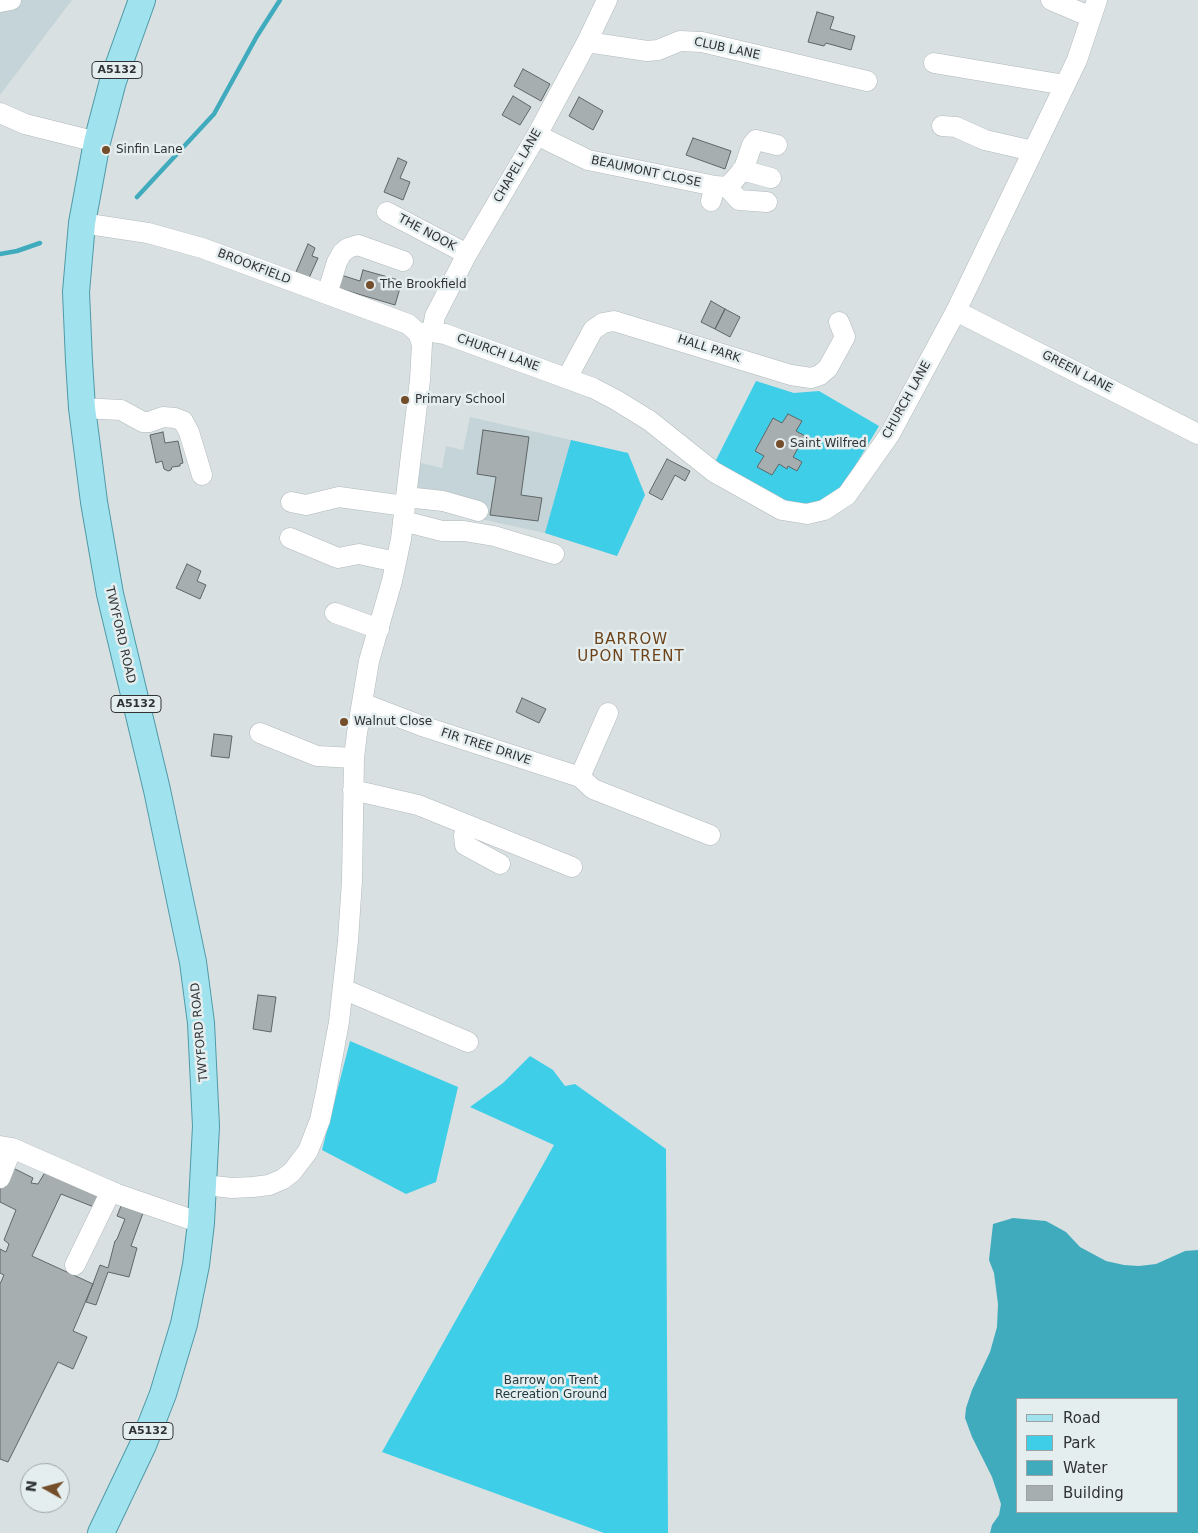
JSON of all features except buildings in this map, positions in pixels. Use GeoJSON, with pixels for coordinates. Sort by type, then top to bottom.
{"type":"FeatureCollection","features":[{"type":"Feature","properties":{"kind":"main road","name":"A5132"},"geometry":{"type":"LineString","coordinates":[[97,142],[113,81],[142,0]]}},
{"type":"Feature","properties":{"kind":"main road","name":"TWYFORD ROAD"},"geometry":{"type":"LineString","coordinates":[[97,142],[82,223],[76,292],[82,408],[94,502],[110,594],[157,790],[193,962],[201,1023],[206,1126],[201,1223],[184,1324],[163,1394],[143,1445],[101,1533]]}},
{"type":"Feature","properties":{"kind":"street"},"geometry":{"type":"LineString","coordinates":[[0,2],[10,0]]}},
{"type":"Feature","properties":{"kind":"street","name":"CHAPEL LANE"},"geometry":{"type":"LineString","coordinates":[[425,333],[467,254],[587,42],[607,0]]}},
{"type":"Feature","properties":{"kind":"street"},"geometry":{"type":"LineString","coordinates":[[1051,0],[1094,9]]}},
{"type":"Feature","properties":{"kind":"street","name":"CHURCH LANE"},"geometry":{"type":"LineString","coordinates":[[425,333],[445,334],[593,388],[650,421],[714,472],[782,510],[807,514],[824,510],[848,495],[890,434],[956,311],[1077,60],[1094,9]]}},
{"type":"Feature","properties":{"kind":"street","name":"CLUB LANE"},"geometry":{"type":"LineString","coordinates":[[587,42],[647,51],[658,50],[680,41],[702,42],[867,81]]}},
{"type":"Feature","properties":{"kind":"street"},"geometry":{"type":"LineString","coordinates":[[934,63],[1064,85]]}},
{"type":"Feature","properties":{"kind":"street"},"geometry":{"type":"LineString","coordinates":[[0,113],[25,124],[97,142]]}},
{"type":"Feature","properties":{"kind":"street"},"geometry":{"type":"LineString","coordinates":[[942,126],[956,126],[985,140],[1033,151]]}},
{"type":"Feature","properties":{"kind":"street","name":"BEAUMONT CLOSE"},"geometry":{"type":"LineString","coordinates":[[536,135],[588,160],[718,191]]}},
{"type":"Feature","properties":{"kind":"street"},"geometry":{"type":"LineString","coordinates":[[767,202],[739,200],[718,191],[742,170],[752,145],[756,140],[778,145]]}},
{"type":"Feature","properties":{"kind":"street"},"geometry":{"type":"LineString","coordinates":[[742,170],[770,178]]}},
{"type":"Feature","properties":{"kind":"street","name":"THE NOOK"},"geometry":{"type":"LineString","coordinates":[[387,212],[467,254]]}},
{"type":"Feature","properties":{"kind":"street","name":"BROOKFIELD"},"geometry":{"type":"LineString","coordinates":[[82,223],[148,233],[185,242],[408,324],[425,333]]}},
{"type":"Feature","properties":{"kind":"street"},"geometry":{"type":"LineString","coordinates":[[327,294],[337,262],[348,248],[358,245],[403,261]]}},
{"type":"Feature","properties":{"kind":"street","name":"GREEN LANE"},"geometry":{"type":"LineString","coordinates":[[956,311],[1198,434]]}},
{"type":"Feature","properties":{"kind":"street","name":"HALL PARK"},"geometry":{"type":"LineString","coordinates":[[567,378],[593,330],[603,323],[614,321],[791,375],[811,378],[820,375],[828,368],[845,337],[840,322]]}},
{"type":"Feature","properties":{"kind":"street"},"geometry":{"type":"LineString","coordinates":[[204,1185],[232,1188],[253,1187],[283,1179],[301,1162],[308,1151],[326,1092],[339,1022],[352,882],[354,758],[370,661],[396,562],[405,508],[422,344],[425,333]]}},
{"type":"Feature","properties":{"kind":"street"},"geometry":{"type":"LineString","coordinates":[[82,408],[121,410],[142,422],[149,422],[163,417],[175,418],[183,422],[189,432],[202,475]]}},
{"type":"Feature","properties":{"kind":"street"},"geometry":{"type":"LineString","coordinates":[[291,502],[306,505],[339,497],[405,508],[443,500],[478,511]]}},
{"type":"Feature","properties":{"kind":"street"},"geometry":{"type":"LineString","coordinates":[[405,508],[442,531],[464,531],[494,536],[554,554]]}},
{"type":"Feature","properties":{"kind":"street"},"geometry":{"type":"LineString","coordinates":[[290,538],[338,558],[359,554],[396,562]]}},
{"type":"Feature","properties":{"kind":"street"},"geometry":{"type":"LineString","coordinates":[[335,614],[379,628]]}},
{"type":"Feature","properties":{"kind":"street","name":"FIR TREE DRIVE"},"geometry":{"type":"LineString","coordinates":[[362,703],[422,726],[580,777],[593,789],[710,835]]}},
{"type":"Feature","properties":{"kind":"street"},"geometry":{"type":"LineString","coordinates":[[580,777],[608,713]]}},
{"type":"Feature","properties":{"kind":"street"},"geometry":{"type":"LineString","coordinates":[[260,733],[317,756],[354,758]]}},
{"type":"Feature","properties":{"kind":"street"},"geometry":{"type":"LineString","coordinates":[[353,790],[418,805],[572,867]]}},
{"type":"Feature","properties":{"kind":"street"},"geometry":{"type":"LineString","coordinates":[[467,825],[464,844],[500,864]]}},
{"type":"Feature","properties":{"kind":"street"},"geometry":{"type":"LineString","coordinates":[[343,989],[468,1042]]}},
{"type":"Feature","properties":{"kind":"street"},"geometry":{"type":"LineString","coordinates":[[0,1178],[6,1147],[112,1191],[201,1223]]}},
{"type":"Feature","properties":{"kind":"street"},"geometry":{"type":"LineString","coordinates":[[75,1266],[112,1191]]}},
{"type":"Feature","properties":{"kind":"shaded area"},"geometry":{"type":"Polygon","coordinates":[[[0,0],[72,0],[0,95],[0,0]]]}},
{"type":"Feature","properties":{"kind":"shaded area"},"geometry":{"type":"Polygon","coordinates":[[[470,417],[628,453],[645,495],[617,556],[545,533],[411,504],[417,462],[442,468],[446,446],[463,450],[470,417]]]}},
{"type":"Feature","properties":{"kind":"green space"},"geometry":{"type":"Polygon","coordinates":[[[756,381],[794,393],[819,391],[879,426],[840,491],[817,505],[780,503],[715,462],[756,381]]]}},
{"type":"Feature","properties":{"kind":"green space"},"geometry":{"type":"Polygon","coordinates":[[[571,440],[628,453],[645,495],[617,556],[545,533],[571,440]]]}},
{"type":"Feature","properties":{"kind":"green space"},"geometry":{"type":"Polygon","coordinates":[[[350,1041],[458,1087],[436,1182],[406,1194],[322,1150],[350,1041]]]}},
{"type":"Feature","properties":{"kind":"green space","name":"Barrow on Trent Recreation Ground"},"geometry":{"type":"Polygon","coordinates":[[[530,1056],[553,1070],[565,1086],[575,1084],[666,1149],[668,1533],[604,1533],[382,1452],[554,1145],[470,1107],[503,1083],[530,1056]]]}},
{"type":"Feature","properties":{"kind":"water"},"geometry":{"type":"Polygon","coordinates":[[[1013,1218],[1046,1221],[1066,1232],[1080,1247],[1106,1261],[1124,1265],[1156,1264],[1185,1251],[1198,1250],[1198,1533],[990,1533],[992,1525],[999,1515],[1001,1504],[992,1477],[972,1437],[965,1418],[972,1390],[990,1352],[997,1327],[998,1304],[994,1273],[989,1260],[993,1224],[1013,1218]]]}},
{"type":"Feature","properties":{"kind":"waterway"},"geometry":{"type":"LineString","coordinates":[[137,197],[214,114],[257,36],[280,0]]}},
{"type":"Feature","properties":{"kind":"waterway"},"geometry":{"type":"LineString","coordinates":[[0,254],[17,251],[40,243]]}},
{"type":"Feature","properties":{"kind":"place","name":"Sinfin Lane"},"geometry":{"type":"Point","coordinates":[106,150]}},
{"type":"Feature","properties":{"kind":"place","name":"The Brookfield"},"geometry":{"type":"Point","coordinates":[370,285]}},
{"type":"Feature","properties":{"kind":"place","name":"Primary School"},"geometry":{"type":"Point","coordinates":[405,400]}},
{"type":"Feature","properties":{"kind":"place","name":"Saint Wilfred"},"geometry":{"type":"Point","coordinates":[780,444]}},
{"type":"Feature","properties":{"kind":"place","name":"Walnut Close"},"geometry":{"type":"Point","coordinates":[344,722]}},
{"type":"Feature","properties":{"kind":"district","name":"BARROW UPON TRENT"},"geometry":{"type":"Point","coordinates":[631,648]}}]}
